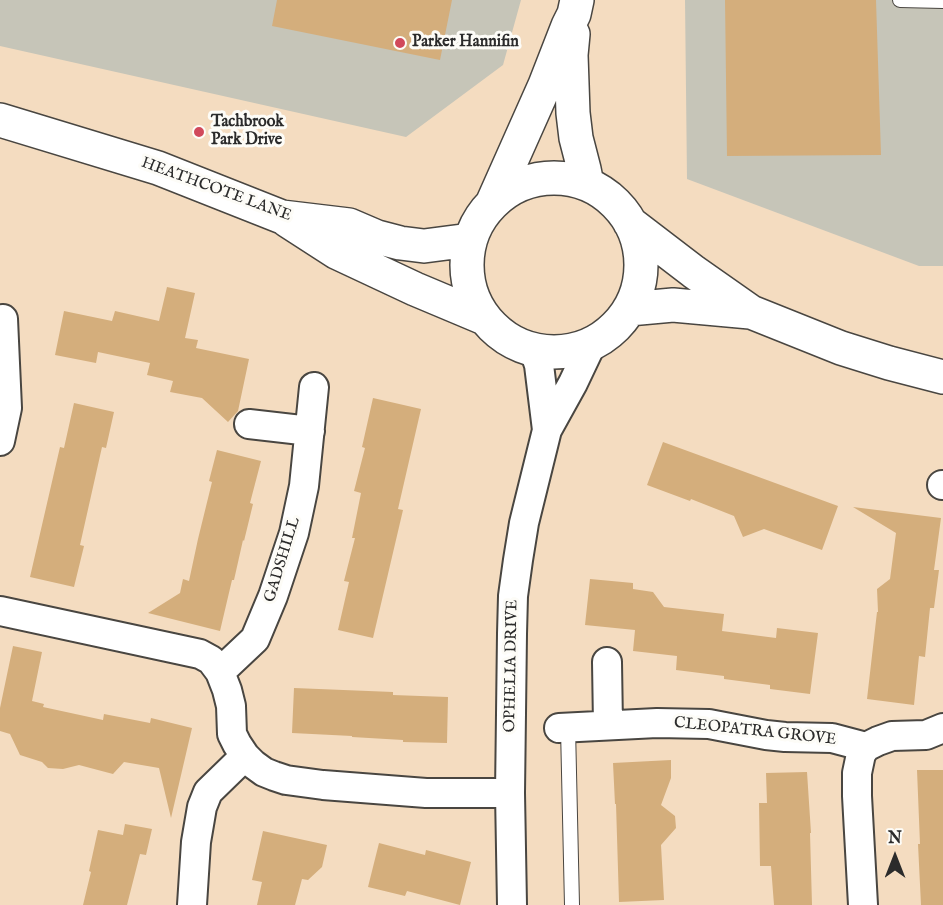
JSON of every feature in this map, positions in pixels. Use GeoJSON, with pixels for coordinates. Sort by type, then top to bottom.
{"type":"FeatureCollection","features":[{"type":"Feature","properties":{"kind":"street"},"geometry":{"type":"LineString","coordinates":[[576,7],[571,54],[573,113],[576,138],[587,184]]}},
{"type":"Feature","properties":{"kind":"street"},"geometry":{"type":"LineString","coordinates":[[492,204],[545,85],[576,7]]}},
{"type":"Feature","properties":{"kind":"street","name":"HEATHCOTE LANE"},"geometry":{"type":"LineString","coordinates":[[0,120],[158,168],[282,217],[349,225],[377,237],[424,246],[470,240]]}},
{"type":"Feature","properties":{"kind":"street"},"geometry":{"type":"LineString","coordinates":[[630,223],[638,244],[640,274],[629,309],[614,328],[592,343],[563,352],[534,350],[506,338],[484,318],[473,298],[467,273],[470,240],[483,213],[510,190],[527,182],[543,178],[566,179],[587,184],[612,200],[630,223],[694,272],[752,312],[841,348],[943,377]]}},
{"type":"Feature","properties":{"kind":"street"},"geometry":{"type":"LineString","coordinates":[[282,217],[336,252],[484,318]]}},
{"type":"Feature","properties":{"kind":"street"},"geometry":{"type":"LineString","coordinates":[[629,309],[673,305],[752,312]]}},
{"type":"Feature","properties":{"kind":"street"},"geometry":{"type":"LineString","coordinates":[[0,441],[7,408],[3,365],[3,319]]}},
{"type":"Feature","properties":{"kind":"street","name":"OPHELIA DRIVE"},"geometry":{"type":"LineString","coordinates":[[512,905],[510,793],[512,634],[513,596],[518,560],[548,430],[592,343]]}},
{"type":"Feature","properties":{"kind":"street","name":"OPHELIA DRIVE"},"geometry":{"type":"LineString","coordinates":[[534,350],[539,365],[548,430]]}},
{"type":"Feature","properties":{"kind":"street","name":"GADSHILL"},"geometry":{"type":"LineString","coordinates":[[220,672],[255,639],[273,596],[294,533],[304,486],[314,387]]}},
{"type":"Feature","properties":{"kind":"street"},"geometry":{"type":"LineString","coordinates":[[249,424],[309,431]]}},
{"type":"Feature","properties":{"kind":"street"},"geometry":{"type":"LineString","coordinates":[[0,611],[200,654],[211,660],[220,672],[227,690],[231,706],[232,734],[245,756],[264,772],[274,777],[323,785],[426,793],[510,793]]}},
{"type":"Feature","properties":{"kind":"street"},"geometry":{"type":"LineString","coordinates":[[607,662],[608,725]]}},
{"type":"Feature","properties":{"kind":"street","name":"CLEOPATRA GROVE"},"geometry":{"type":"LineString","coordinates":[[564,728],[657,723],[709,724],[766,735],[832,738],[866,747]]}},
{"type":"Feature","properties":{"kind":"street"},"geometry":{"type":"LineString","coordinates":[[864,905],[857,796],[857,773],[861,754],[866,747],[892,736],[926,735],[943,728]]}},
{"type":"Feature","properties":{"kind":"street"},"geometry":{"type":"LineString","coordinates":[[192,905],[196,842],[202,807],[208,792],[245,756]]}},
{"type":"Feature","properties":{"kind":"lane"},"geometry":{"type":"LineString","coordinates":[[900,0],[943,1]]}},
{"type":"Feature","properties":{"kind":"lane","name":"CLEOPATRA GROVE"},"geometry":{"type":"LineString","coordinates":[[564,728],[572,905]]}},
{"type":"Feature","properties":{"kind":"shaded area"},"geometry":{"type":"Polygon","coordinates":[[[0,0],[521,0],[503,65],[406,137],[0,46],[0,0]]]}},
{"type":"Feature","properties":{"kind":"shaded area"},"geometry":{"type":"Polygon","coordinates":[[[685,0],[943,0],[943,266],[919,266],[687,179],[685,0]]]}},
{"type":"Feature","properties":{"kind":"building","name":"Parker Hannifin"},"geometry":{"type":"Polygon","coordinates":[[[277,0],[452,0],[440,60],[272,26],[277,0]]]}},
{"type":"Feature","properties":{"kind":"building"},"geometry":{"type":"Polygon","coordinates":[[[725,0],[876,0],[881,155],[727,156],[725,0]]]}},
{"type":"Feature","properties":{"kind":"building"},"geometry":{"type":"Polygon","coordinates":[[[167,287],[195,293],[185,338],[198,340],[196,348],[249,359],[238,411],[228,422],[202,398],[170,392],[173,381],[147,375],[150,363],[98,352],[96,363],[55,355],[64,311],[112,321],[115,311],[159,321],[167,287]]]}},
{"type":"Feature","properties":{"kind":"building"},"geometry":{"type":"Polygon","coordinates":[[[373,398],[421,409],[398,509],[403,510],[373,638],[338,630],[349,582],[344,581],[355,538],[352,538],[361,493],[354,491],[365,448],[362,447],[373,398]]]}},
{"type":"Feature","properties":{"kind":"building"},"geometry":{"type":"Polygon","coordinates":[[[74,403],[114,412],[106,448],[102,447],[80,545],[84,546],[74,587],[30,577],[60,447],[64,448],[74,403]]]}},
{"type":"Feature","properties":{"kind":"building"},"geometry":{"type":"Polygon","coordinates":[[[663,442],[838,506],[822,550],[764,529],[743,537],[734,516],[647,485],[663,442]]]}},
{"type":"Feature","properties":{"kind":"building"},"geometry":{"type":"Polygon","coordinates":[[[217,450],[261,461],[250,503],[253,504],[220,631],[148,613],[180,593],[183,579],[189,581],[217,450]]]}},
{"type":"Feature","properties":{"kind":"building"},"geometry":{"type":"Polygon","coordinates":[[[853,507],[941,518],[934,570],[939,570],[934,608],[930,608],[925,657],[919,656],[914,705],[867,699],[878,612],[877,589],[890,579],[896,533],[853,507]]]}},
{"type":"Feature","properties":{"kind":"building"},"geometry":{"type":"Polygon","coordinates":[[[590,579],[633,583],[633,589],[653,592],[664,607],[724,614],[722,631],[776,638],[777,628],[818,633],[810,694],[770,689],[770,685],[724,679],[724,676],[676,670],[677,656],[633,651],[635,630],[585,625],[590,579]]]}},
{"type":"Feature","properties":{"kind":"building"},"geometry":{"type":"Polygon","coordinates":[[[13,646],[42,652],[32,701],[44,704],[43,707],[103,720],[104,714],[150,723],[151,718],[192,728],[171,818],[159,768],[124,762],[113,774],[79,765],[63,769],[48,768],[42,762],[20,755],[10,734],[0,731],[0,708],[13,646]]]}},
{"type":"Feature","properties":{"kind":"building"},"geometry":{"type":"Polygon","coordinates":[[[294,688],[448,697],[447,743],[403,742],[403,740],[292,733],[294,688]]]}},
{"type":"Feature","properties":{"kind":"building"},"geometry":{"type":"Polygon","coordinates":[[[671,760],[671,778],[661,805],[675,816],[676,828],[661,845],[664,900],[619,902],[613,763],[671,760]]]}},
{"type":"Feature","properties":{"kind":"building"},"geometry":{"type":"Polygon","coordinates":[[[917,770],[943,770],[943,905],[921,905],[917,770]]]}},
{"type":"Feature","properties":{"kind":"building"},"geometry":{"type":"Polygon","coordinates":[[[807,772],[812,905],[774,905],[771,866],[760,866],[759,803],[767,803],[766,773],[807,772]]]}},
{"type":"Feature","properties":{"kind":"building"},"geometry":{"type":"Polygon","coordinates":[[[125,824],[152,829],[146,855],[140,854],[127,905],[83,905],[98,830],[123,835],[125,824]]]}},
{"type":"Feature","properties":{"kind":"building"},"geometry":{"type":"Polygon","coordinates":[[[263,831],[327,845],[322,867],[308,880],[302,879],[295,905],[257,905],[262,882],[252,880],[263,831]]]}},
{"type":"Feature","properties":{"kind":"building"},"geometry":{"type":"Polygon","coordinates":[[[379,843],[425,855],[426,850],[471,862],[460,905],[407,891],[405,896],[368,887],[379,843]]]}},
{"type":"Feature","properties":{"kind":"place","name":"Parker Hannifin"},"geometry":{"type":"Point","coordinates":[400,43]}},
{"type":"Feature","properties":{"kind":"place","name":"Tachbrook Park Drive"},"geometry":{"type":"Point","coordinates":[199,132]}}]}
